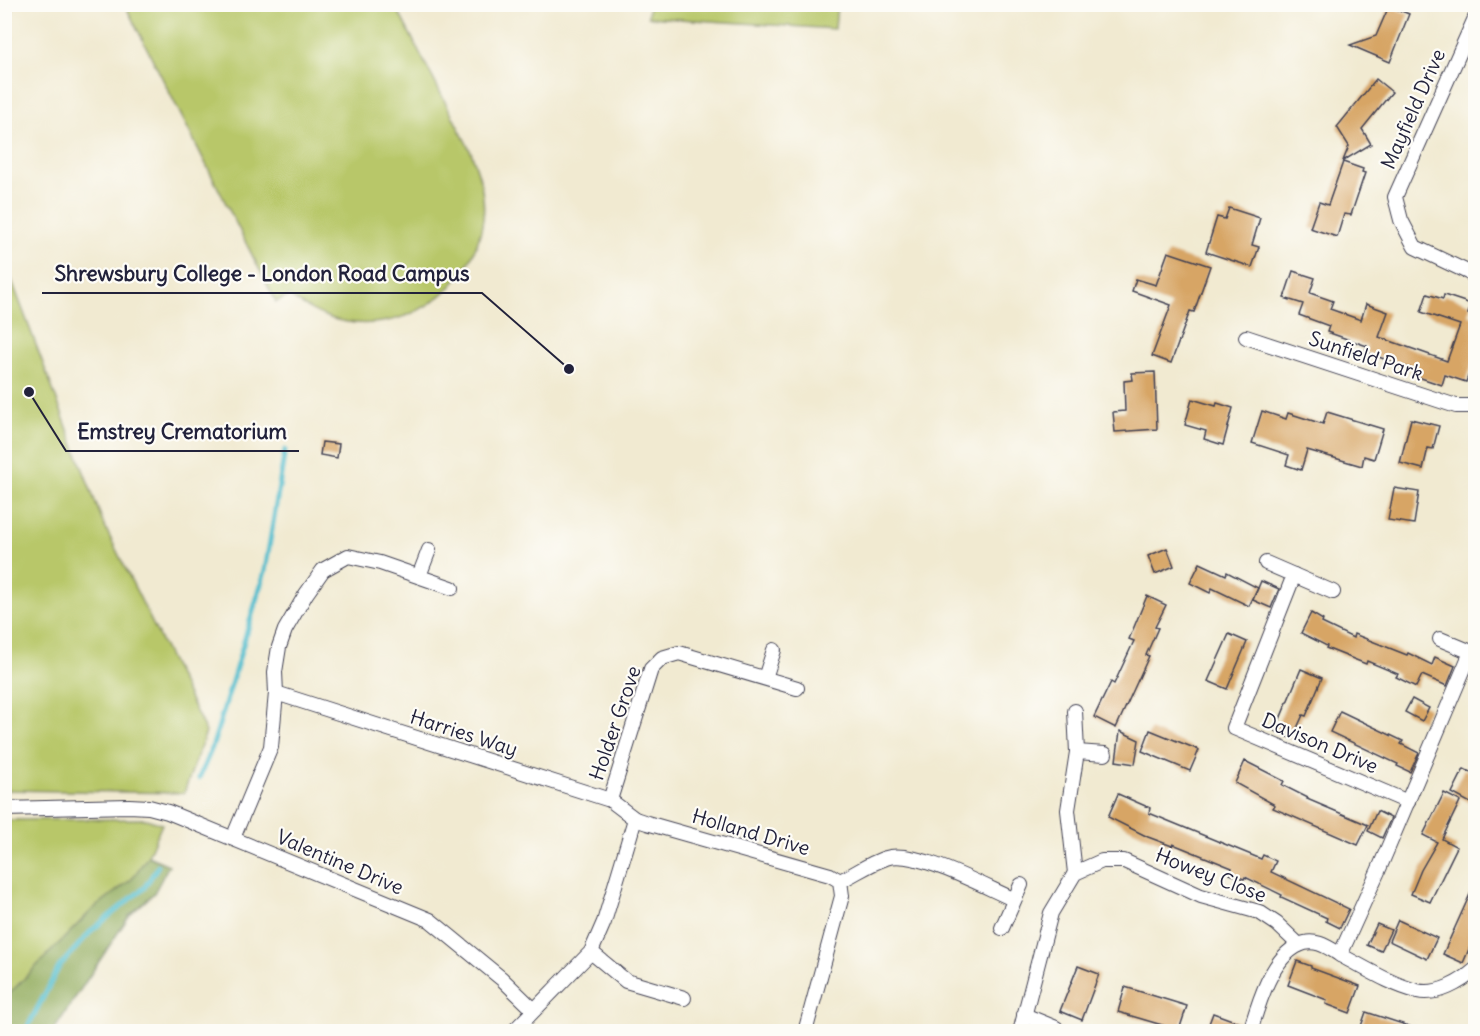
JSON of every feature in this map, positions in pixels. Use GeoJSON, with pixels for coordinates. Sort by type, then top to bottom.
{"type":"FeatureCollection","features":[{"type":"Feature","properties":{"kind":"street","name":"Mayfield Drive"},"geometry":{"type":"LineString","coordinates":[[1474,25],[1395,197],[1401,220],[1415,247],[1476,276]]}},
{"type":"Feature","properties":{"kind":"street","name":"Sunfield Park"},"geometry":{"type":"LineString","coordinates":[[1246,338],[1456,406],[1476,406]]}},
{"type":"Feature","properties":{"kind":"street"},"geometry":{"type":"LineString","coordinates":[[419,576],[429,550]]}},
{"type":"Feature","properties":{"kind":"street"},"geometry":{"type":"LineString","coordinates":[[233,838],[271,747],[276,693],[275,672],[279,647],[285,630],[323,570],[348,556],[380,563],[452,588]]}},
{"type":"Feature","properties":{"kind":"street"},"geometry":{"type":"LineString","coordinates":[[1266,563],[1333,592]]}},
{"type":"Feature","properties":{"kind":"street","name":"Davison Drive"},"geometry":{"type":"LineString","coordinates":[[1294,575],[1234,728],[1408,802]]}},
{"type":"Feature","properties":{"kind":"street"},"geometry":{"type":"LineString","coordinates":[[1340,955],[1473,653],[1440,639]]}},
{"type":"Feature","properties":{"kind":"street"},"geometry":{"type":"LineString","coordinates":[[765,678],[774,650]]}},
{"type":"Feature","properties":{"kind":"street","name":"Holder Grove"},"geometry":{"type":"LineString","coordinates":[[610,800],[651,669],[662,657],[679,653],[797,688]]}},
{"type":"Feature","properties":{"kind":"street","name":"Harries Way"},"geometry":{"type":"LineString","coordinates":[[276,693],[610,800],[635,819]]}},
{"type":"Feature","properties":{"kind":"street"},"geometry":{"type":"LineString","coordinates":[[1020,1032],[1051,913],[1075,873],[1068,810],[1077,752],[1075,711]]}},
{"type":"Feature","properties":{"kind":"street"},"geometry":{"type":"LineString","coordinates":[[1077,752],[1105,754]]}},
{"type":"Feature","properties":{"kind":"street","name":"Valentine Drive"},"geometry":{"type":"LineString","coordinates":[[4,809],[150,807],[168,812],[430,920],[501,979],[534,1010]]}},
{"type":"Feature","properties":{"kind":"street"},"geometry":{"type":"LineString","coordinates":[[513,1032],[591,952],[604,922],[635,819]]}},
{"type":"Feature","properties":{"kind":"street","name":"Holland Drive"},"geometry":{"type":"LineString","coordinates":[[635,819],[830,875],[840,881]]}},
{"type":"Feature","properties":{"kind":"street"},"geometry":{"type":"LineString","coordinates":[[805,1032],[842,896],[840,881],[888,857],[906,857],[929,862],[1013,899]]}},
{"type":"Feature","properties":{"kind":"street","name":"Howey Close"},"geometry":{"type":"LineString","coordinates":[[1075,873],[1102,861],[1124,861],[1201,896],[1259,912],[1299,945]]}},
{"type":"Feature","properties":{"kind":"street"},"geometry":{"type":"LineString","coordinates":[[1002,928],[1020,885]]}},
{"type":"Feature","properties":{"kind":"street"},"geometry":{"type":"LineString","coordinates":[[1250,1032],[1263,990],[1283,958],[1299,945],[1310,942],[1324,945],[1394,982],[1419,992],[1445,988],[1464,980],[1476,969]]}},
{"type":"Feature","properties":{"kind":"street"},"geometry":{"type":"LineString","coordinates":[[591,952],[626,981],[684,998]]}},
{"type":"Feature","properties":{"kind":"street"},"geometry":{"type":"LineString","coordinates":[[1024,1015],[1056,1028]]}},
{"type":"Feature","properties":{"kind":"green space"},"geometry":{"type":"Polygon","coordinates":[[[649,4],[837,5],[835,29],[648,17],[649,4]]]}},
{"type":"Feature","properties":{"kind":"green space"},"geometry":{"type":"Polygon","coordinates":[[[4,5],[13,5],[5,54],[4,5]]]}},
{"type":"Feature","properties":{"kind":"green space"},"geometry":{"type":"Polygon","coordinates":[[[125,5],[395,5],[471,152],[481,185],[484,210],[477,245],[465,268],[449,288],[429,304],[406,316],[382,322],[356,323],[330,318],[289,296],[276,302],[125,5]]]}},
{"type":"Feature","properties":{"kind":"green space"},"geometry":{"type":"Polygon","coordinates":[[[4,260],[104,525],[206,732],[184,793],[5,790],[4,260]]]}},
{"type":"Feature","properties":{"kind":"green space"},"geometry":{"type":"Polygon","coordinates":[[[146,819],[162,824],[148,856],[132,879],[93,909],[5,998],[5,820],[146,819]]]}},
{"type":"Feature","properties":{"kind":"green space"},"geometry":{"type":"Polygon","coordinates":[[[148,856],[169,865],[154,893],[129,916],[54,1030],[5,1031],[5,998],[93,909],[132,879],[148,856]]]}},
{"type":"Feature","properties":{"kind":"building"},"geometry":{"type":"Polygon","coordinates":[[[1389,6],[1409,14],[1390,62],[1350,45],[1376,36],[1389,6]]]}},
{"type":"Feature","properties":{"kind":"building"},"geometry":{"type":"Polygon","coordinates":[[[1376,79],[1392,92],[1362,129],[1371,144],[1343,161],[1349,146],[1337,127],[1376,79]]]}},
{"type":"Feature","properties":{"kind":"building"},"geometry":{"type":"Polygon","coordinates":[[[1343,162],[1363,169],[1362,172],[1365,173],[1351,215],[1344,214],[1337,237],[1310,228],[1319,202],[1328,205],[1343,162]]]}},
{"type":"Feature","properties":{"kind":"building"},"geometry":{"type":"Polygon","coordinates":[[[1229,208],[1260,218],[1252,245],[1259,247],[1252,267],[1206,252],[1217,217],[1225,219],[1229,208]]]}},
{"type":"Feature","properties":{"kind":"building"},"geometry":{"type":"Polygon","coordinates":[[[1168,252],[1210,266],[1194,312],[1190,311],[1171,363],[1152,356],[1171,305],[1132,291],[1136,279],[1156,285],[1168,252]]]}},
{"type":"Feature","properties":{"kind":"building"},"geometry":{"type":"Polygon","coordinates":[[[1293,271],[1315,278],[1310,293],[1333,301],[1330,309],[1361,320],[1366,304],[1388,312],[1379,337],[1447,361],[1460,325],[1421,312],[1427,294],[1443,299],[1444,295],[1471,304],[1468,314],[1476,317],[1476,355],[1466,382],[1445,375],[1442,385],[1415,376],[1417,371],[1365,352],[1367,346],[1327,332],[1329,326],[1299,315],[1303,304],[1284,298],[1293,271]]]}},
{"type":"Feature","properties":{"kind":"building"},"geometry":{"type":"Polygon","coordinates":[[[1155,372],[1157,429],[1115,432],[1113,412],[1125,411],[1124,381],[1133,380],[1132,373],[1155,372]]]}},
{"type":"Feature","properties":{"kind":"building"},"geometry":{"type":"Polygon","coordinates":[[[1192,399],[1233,408],[1223,445],[1204,439],[1206,431],[1185,425],[1192,399]]]}},
{"type":"Feature","properties":{"kind":"building"},"geometry":{"type":"Polygon","coordinates":[[[1262,411],[1286,419],[1288,413],[1323,424],[1327,412],[1383,429],[1374,459],[1364,456],[1362,466],[1307,450],[1301,470],[1286,465],[1289,455],[1252,443],[1262,411]]]}},
{"type":"Feature","properties":{"kind":"building"},"geometry":{"type":"Polygon","coordinates":[[[1411,419],[1439,426],[1433,449],[1428,448],[1423,469],[1400,463],[1411,419]]]}},
{"type":"Feature","properties":{"kind":"building"},"geometry":{"type":"Polygon","coordinates":[[[322,442],[339,444],[337,458],[320,455],[322,442]]]}},
{"type":"Feature","properties":{"kind":"building"},"geometry":{"type":"Polygon","coordinates":[[[1394,488],[1419,492],[1414,524],[1388,520],[1394,488]]]}},
{"type":"Feature","properties":{"kind":"building"},"geometry":{"type":"Polygon","coordinates":[[[1167,548],[1174,566],[1155,574],[1148,556],[1167,548]]]}},
{"type":"Feature","properties":{"kind":"building"},"geometry":{"type":"Polygon","coordinates":[[[1200,563],[1226,575],[1227,572],[1258,588],[1249,606],[1212,588],[1210,593],[1190,583],[1200,563]]]}},
{"type":"Feature","properties":{"kind":"building"},"geometry":{"type":"Polygon","coordinates":[[[1261,581],[1279,589],[1271,608],[1253,600],[1261,581]]]}},
{"type":"Feature","properties":{"kind":"building"},"geometry":{"type":"Polygon","coordinates":[[[1147,596],[1166,605],[1155,627],[1158,628],[1146,655],[1149,656],[1116,728],[1094,717],[1111,682],[1114,684],[1134,641],[1129,639],[1147,596]]]}},
{"type":"Feature","properties":{"kind":"building"},"geometry":{"type":"Polygon","coordinates":[[[1311,613],[1323,620],[1322,623],[1353,638],[1354,634],[1407,655],[1408,653],[1432,665],[1435,657],[1455,666],[1447,686],[1422,675],[1416,687],[1396,677],[1398,674],[1326,648],[1327,646],[1301,633],[1311,613]]]}},
{"type":"Feature","properties":{"kind":"building"},"geometry":{"type":"Polygon","coordinates":[[[1229,634],[1247,642],[1227,689],[1208,681],[1229,634]]]}},
{"type":"Feature","properties":{"kind":"building"},"geometry":{"type":"Polygon","coordinates":[[[1301,669],[1322,678],[1306,716],[1303,715],[1292,739],[1275,731],[1301,669]]]}},
{"type":"Feature","properties":{"kind":"building"},"geometry":{"type":"Polygon","coordinates":[[[1412,699],[1429,708],[1422,721],[1405,712],[1412,699]]]}},
{"type":"Feature","properties":{"kind":"building"},"geometry":{"type":"Polygon","coordinates":[[[1340,711],[1403,741],[1401,744],[1419,753],[1410,772],[1330,732],[1340,711]]]}},
{"type":"Feature","properties":{"kind":"building"},"geometry":{"type":"Polygon","coordinates":[[[1150,730],[1199,750],[1190,771],[1142,751],[1150,730]]]}},
{"type":"Feature","properties":{"kind":"building"},"geometry":{"type":"Polygon","coordinates":[[[1120,731],[1139,740],[1135,764],[1116,761],[1120,731]]]}},
{"type":"Feature","properties":{"kind":"building"},"geometry":{"type":"Polygon","coordinates":[[[1245,761],[1284,781],[1282,785],[1307,799],[1368,825],[1358,845],[1273,808],[1275,805],[1235,783],[1245,761]]]}},
{"type":"Feature","properties":{"kind":"building"},"geometry":{"type":"Polygon","coordinates":[[[1464,769],[1476,775],[1476,806],[1452,793],[1464,769]]]}},
{"type":"Feature","properties":{"kind":"building"},"geometry":{"type":"Polygon","coordinates":[[[1444,793],[1460,801],[1442,839],[1457,847],[1430,902],[1411,894],[1437,842],[1423,835],[1444,793]]]}},
{"type":"Feature","properties":{"kind":"building"},"geometry":{"type":"Polygon","coordinates":[[[1118,794],[1150,808],[1149,813],[1261,859],[1263,855],[1276,861],[1271,872],[1349,909],[1340,928],[1326,921],[1327,918],[1281,897],[1282,895],[1245,877],[1244,879],[1230,874],[1232,868],[1173,844],[1172,846],[1148,837],[1108,817],[1118,794]]]}},
{"type":"Feature","properties":{"kind":"building"},"geometry":{"type":"Polygon","coordinates":[[[1377,811],[1391,818],[1382,838],[1368,831],[1377,811]]]}},
{"type":"Feature","properties":{"kind":"building"},"geometry":{"type":"Polygon","coordinates":[[[1476,881],[1476,933],[1463,963],[1443,954],[1476,881]]]}},
{"type":"Feature","properties":{"kind":"building"},"geometry":{"type":"Polygon","coordinates":[[[1398,920],[1437,938],[1427,959],[1389,941],[1398,920]]]}},
{"type":"Feature","properties":{"kind":"building"},"geometry":{"type":"Polygon","coordinates":[[[1377,924],[1391,930],[1381,951],[1367,945],[1377,924]]]}},
{"type":"Feature","properties":{"kind":"building"},"geometry":{"type":"Polygon","coordinates":[[[1297,961],[1360,986],[1350,1013],[1326,1004],[1327,1000],[1288,985],[1297,961]]]}},
{"type":"Feature","properties":{"kind":"building"},"geometry":{"type":"Polygon","coordinates":[[[1078,966],[1099,974],[1082,1020],[1060,1011],[1078,966]]]}},
{"type":"Feature","properties":{"kind":"building"},"geometry":{"type":"Polygon","coordinates":[[[1125,987],[1187,1006],[1179,1030],[1118,1012],[1125,987]]]}},
{"type":"Feature","properties":{"kind":"building"},"geometry":{"type":"Polygon","coordinates":[[[1366,1012],[1418,1029],[1418,1032],[1359,1032],[1366,1012]]]}},
{"type":"Feature","properties":{"kind":"building"},"geometry":{"type":"Polygon","coordinates":[[[1213,1013],[1243,1024],[1241,1032],[1215,1032],[1207,1029],[1213,1013]]]}},
{"type":"Feature","properties":{"kind":"waterway"},"geometry":{"type":"LineString","coordinates":[[199,778],[213,745],[265,571],[285,450]]}},
{"type":"Feature","properties":{"kind":"waterway"},"geometry":{"type":"LineString","coordinates":[[25,1032],[59,967],[92,930],[144,888],[158,866]]}},
{"type":"Feature","properties":{"kind":"place","name":"Shrewsbury College - London Road Campus"},"geometry":{"type":"Point","coordinates":[569,369]}},
{"type":"Feature","properties":{"kind":"place","name":"Emstrey Crematorium"},"geometry":{"type":"Point","coordinates":[29,392]}}]}
